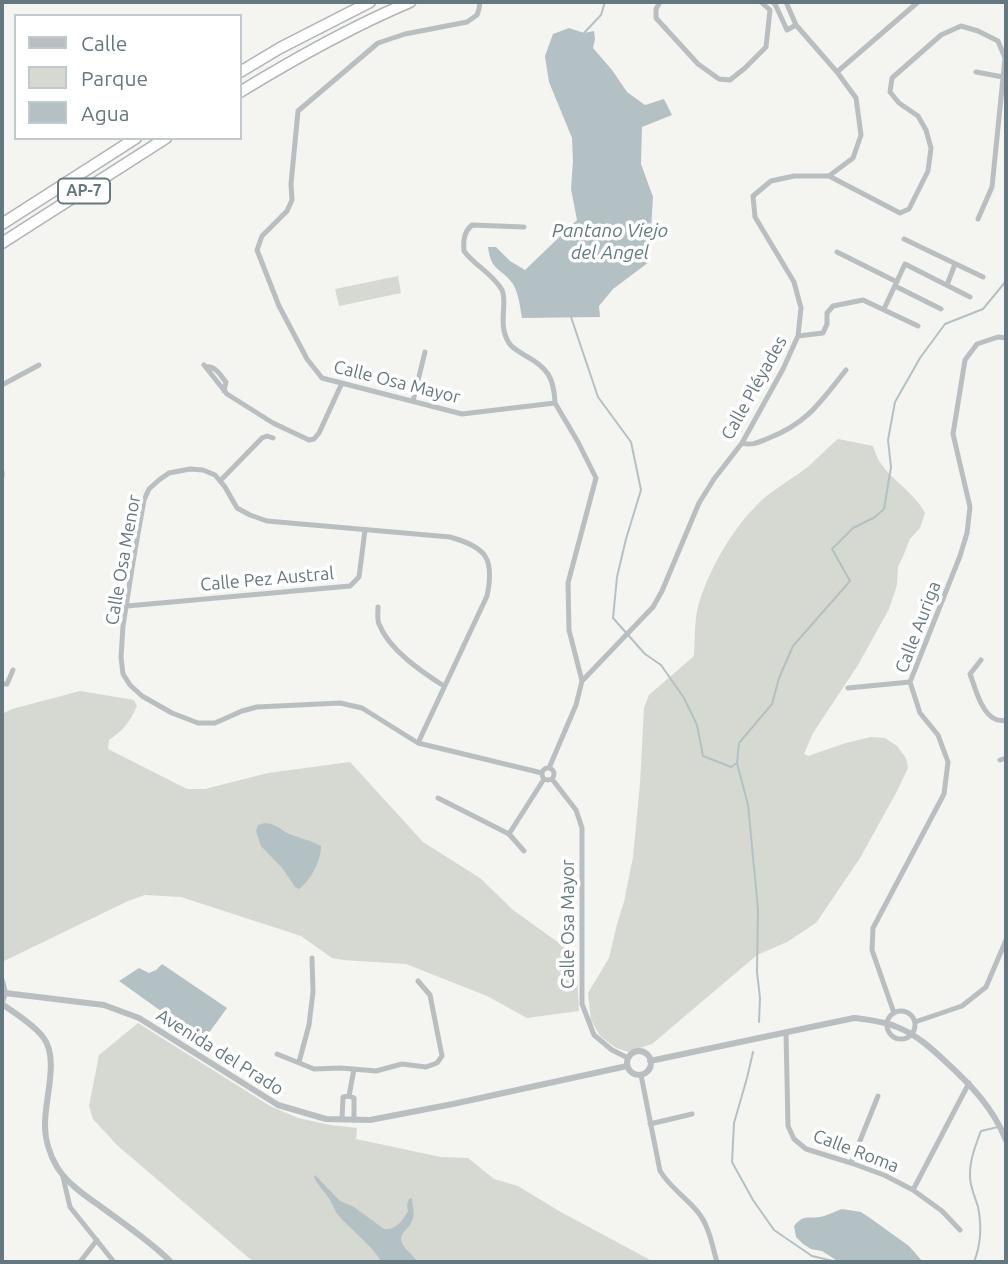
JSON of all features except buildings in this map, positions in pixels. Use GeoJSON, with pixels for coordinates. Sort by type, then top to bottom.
{"type":"FeatureCollection","features":[{"type":"Feature","properties":{"kind":"highway"},"geometry":{"type":"LineString","coordinates":[[242,71],[370,2]]}},
{"type":"Feature","properties":{"kind":"highway"},"geometry":{"type":"LineString","coordinates":[[242,91],[282,66],[410,2]]}},
{"type":"Feature","properties":{"kind":"highway","name":"AP-7"},"geometry":{"type":"LineString","coordinates":[[2,224],[133,140]]}},
{"type":"Feature","properties":{"kind":"highway","name":"AP-7"},"geometry":{"type":"LineString","coordinates":[[2,243],[163,140]]}},
{"type":"Feature","properties":{"kind":"street","name":"Calle Osa Mayor"},"geometry":{"type":"LineString","coordinates":[[480,2],[477,15],[467,22],[405,34],[379,43],[298,111],[292,200],[287,211],[262,236],[257,250],[279,306],[307,359],[322,378],[462,414],[555,403]]}},
{"type":"Feature","properties":{"kind":"street"},"geometry":{"type":"LineString","coordinates":[[660,2],[656,9],[656,18],[698,64],[719,79],[730,80],[766,47],[770,10],[761,2]]}},
{"type":"Feature","properties":{"kind":"street"},"geometry":{"type":"LineString","coordinates":[[772,2],[787,30],[796,25]]}},
{"type":"Feature","properties":{"kind":"street"},"geometry":{"type":"LineString","coordinates":[[786,2],[796,25],[856,97],[861,135],[853,158],[829,176],[900,213],[909,209],[928,171],[931,148],[926,130],[918,116],[899,103],[890,92],[892,78],[940,35],[961,26],[998,41],[1005,58],[992,187],[978,219]]}},
{"type":"Feature","properties":{"kind":"street"},"geometry":{"type":"LineString","coordinates":[[837,72],[918,2]]}},
{"type":"Feature","properties":{"kind":"street"},"geometry":{"type":"LineString","coordinates":[[976,72],[1003,77]]}},
{"type":"Feature","properties":{"kind":"street","name":"Calle Pléyades"},"geometry":{"type":"LineString","coordinates":[[582,681],[653,607],[699,503],[742,443],[798,336],[801,308],[794,282],[755,218],[752,196],[771,181],[829,176]]}},
{"type":"Feature","properties":{"kind":"street"},"geometry":{"type":"LineString","coordinates":[[509,834],[543,776],[544,769],[549,768],[576,705],[582,681],[569,630],[568,583],[596,478],[555,403],[555,391],[547,370],[514,349],[507,339],[502,324],[502,290],[464,251],[464,236],[472,225],[524,227]]}},
{"type":"Feature","properties":{"kind":"street"},"geometry":{"type":"LineString","coordinates":[[904,239],[983,277]]}},
{"type":"Feature","properties":{"kind":"street"},"geometry":{"type":"LineString","coordinates":[[837,252],[941,309]]}},
{"type":"Feature","properties":{"kind":"street"},"geometry":{"type":"LineString","coordinates":[[884,309],[905,264],[970,297]]}},
{"type":"Feature","properties":{"kind":"street"},"geometry":{"type":"LineString","coordinates":[[947,285],[955,264]]}},
{"type":"Feature","properties":{"kind":"street"},"geometry":{"type":"LineString","coordinates":[[798,336],[824,332],[827,313],[833,306],[863,300],[918,326]]}},
{"type":"Feature","properties":{"kind":"street","name":"Calle Auriga"},"geometry":{"type":"LineString","coordinates":[[894,1013],[872,950],[873,928],[944,794],[948,762],[938,735],[920,713],[910,682],[967,533],[970,507],[953,435],[965,360],[977,344],[998,337],[1006,338]]}},
{"type":"Feature","properties":{"kind":"street"},"geometry":{"type":"LineString","coordinates":[[413,401],[425,352]]}},
{"type":"Feature","properties":{"kind":"street"},"geometry":{"type":"LineString","coordinates":[[2,385],[39,365]]}},
{"type":"Feature","properties":{"kind":"street"},"geometry":{"type":"LineString","coordinates":[[205,366],[224,391],[273,423],[309,440],[319,433],[342,383]]}},
{"type":"Feature","properties":{"kind":"street"},"geometry":{"type":"LineString","coordinates":[[742,443],[751,445],[794,426],[814,410],[846,370]]}},
{"type":"Feature","properties":{"kind":"street"},"geometry":{"type":"LineString","coordinates":[[273,438],[262,438],[220,481],[237,508],[267,521],[450,537],[471,543],[485,555],[491,576],[486,596],[418,743]]}},
{"type":"Feature","properties":{"kind":"street","name":"Calle Osa Menor"},"geometry":{"type":"LineString","coordinates":[[220,481],[215,475],[203,470],[190,469],[169,473],[149,489],[144,500],[121,657],[123,674],[142,696],[172,713],[198,723],[215,723],[242,711],[257,708],[340,703],[362,708],[418,743],[543,776]]}},
{"type":"Feature","properties":{"kind":"street","name":"Calle Pez Austral"},"geometry":{"type":"LineString","coordinates":[[127,606],[350,586],[359,577],[365,530]]}},
{"type":"Feature","properties":{"kind":"street"},"geometry":{"type":"LineString","coordinates":[[379,607],[378,623],[392,645],[416,668],[444,687]]}},
{"type":"Feature","properties":{"kind":"street"},"geometry":{"type":"LineString","coordinates":[[981,660],[970,674],[978,697],[994,719],[1006,721]]}},
{"type":"Feature","properties":{"kind":"street"},"geometry":{"type":"LineString","coordinates":[[2,684],[7,684],[13,670]]}},
{"type":"Feature","properties":{"kind":"street"},"geometry":{"type":"LineString","coordinates":[[848,688],[910,682]]}},
{"type":"Feature","properties":{"kind":"street"},"geometry":{"type":"LineString","coordinates":[[543,776],[547,780],[552,779],[554,774],[549,768]]}},
{"type":"Feature","properties":{"kind":"street","name":"Calle Osa Mayor"},"geometry":{"type":"LineString","coordinates":[[552,779],[576,810],[582,828],[582,1004],[594,1035],[627,1062]]}},
{"type":"Feature","properties":{"kind":"street"},"geometry":{"type":"LineString","coordinates":[[438,798],[509,834],[524,851]]}},
{"type":"Feature","properties":{"kind":"street"},"geometry":{"type":"LineString","coordinates":[[915,1022],[962,1006],[986,987],[1006,940]]}},
{"type":"Feature","properties":{"kind":"street"},"geometry":{"type":"LineString","coordinates":[[299,1062],[309,1025],[313,992],[312,958]]}},
{"type":"Feature","properties":{"kind":"street"},"geometry":{"type":"LineString","coordinates":[[2,981],[5,993],[2,1003],[29,1024],[48,1045],[50,1066],[45,1128],[55,1164],[78,1191],[171,1262]]}},
{"type":"Feature","properties":{"kind":"street"},"geometry":{"type":"LineString","coordinates":[[277,1055],[314,1069],[376,1071],[402,1064],[426,1067],[437,1063],[442,1056],[430,995],[418,981]]}},
{"type":"Feature","properties":{"kind":"street","name":"Avenida del Prado"},"geometry":{"type":"LineString","coordinates":[[5,993],[104,1005],[139,1018],[278,1105],[326,1119],[370,1120],[453,1104],[627,1062]]}},
{"type":"Feature","properties":{"kind":"street"},"geometry":{"type":"LineString","coordinates":[[898,1011],[907,1012],[915,1022],[912,1034],[905,1039],[895,1038],[888,1032],[888,1019],[898,1011]]}},
{"type":"Feature","properties":{"kind":"street"},"geometry":{"type":"LineString","coordinates":[[650,1061],[854,1018],[887,1023],[927,1044],[969,1083],[994,1114],[1006,1140]]}},
{"type":"Feature","properties":{"kind":"street","name":"Calle Roma"},"geometry":{"type":"LineString","coordinates":[[786,1032],[788,1126],[794,1139],[806,1149],[884,1175],[913,1190],[942,1211],[960,1230]]}},
{"type":"Feature","properties":{"kind":"street"},"geometry":{"type":"LineString","coordinates":[[640,1051],[645,1053],[650,1061],[648,1070],[641,1075],[630,1071],[627,1062],[635,1052],[640,1051]]}},
{"type":"Feature","properties":{"kind":"street"},"geometry":{"type":"LineString","coordinates":[[349,1096],[354,1069]]}},
{"type":"Feature","properties":{"kind":"street"},"geometry":{"type":"LineString","coordinates":[[641,1075],[660,1171],[697,1211],[704,1222],[718,1262]]}},
{"type":"Feature","properties":{"kind":"street"},"geometry":{"type":"LineString","coordinates":[[913,1190],[969,1083]]}},
{"type":"Feature","properties":{"kind":"street"},"geometry":{"type":"LineString","coordinates":[[342,1119],[343,1097],[349,1096],[354,1098],[354,1120]]}},
{"type":"Feature","properties":{"kind":"street"},"geometry":{"type":"LineString","coordinates":[[851,1163],[878,1096]]}},
{"type":"Feature","properties":{"kind":"street"},"geometry":{"type":"LineString","coordinates":[[650,1124],[692,1114]]}},
{"type":"Feature","properties":{"kind":"street"},"geometry":{"type":"LineString","coordinates":[[62,1174],[70,1207],[114,1262]]}},
{"type":"Feature","properties":{"kind":"street"},"geometry":{"type":"LineString","coordinates":[[80,1262],[97,1240]]}},
{"type":"Feature","properties":{"kind":"green space"},"geometry":{"type":"Polygon","coordinates":[[[398,276],[401,293],[339,306],[335,289],[398,276]]]}},
{"type":"Feature","properties":{"kind":"green space"},"geometry":{"type":"Polygon","coordinates":[[[838,439],[873,446],[885,469],[925,513],[920,528],[910,539],[898,567],[897,585],[889,609],[858,665],[813,733],[804,754],[808,756],[871,737],[885,738],[897,746],[906,758],[908,768],[860,858],[816,923],[787,942],[757,955],[652,1044],[628,1052],[616,1048],[600,1036],[591,1020],[588,993],[609,958],[633,857],[644,708],[649,695],[694,656],[695,622],[699,603],[710,575],[733,534],[763,499],[805,469],[838,439]]]}},
{"type":"Feature","properties":{"kind":"green space"},"geometry":{"type":"Polygon","coordinates":[[[80,691],[134,700],[137,706],[132,717],[123,729],[109,740],[108,749],[187,789],[205,789],[268,773],[350,762],[423,842],[480,878],[513,910],[576,955],[579,1011],[527,1018],[487,996],[406,964],[332,958],[301,936],[181,897],[145,895],[128,901],[2,962],[2,714],[80,691]]]}},
{"type":"Feature","properties":{"kind":"green space"},"geometry":{"type":"Polygon","coordinates":[[[138,1023],[270,1106],[298,1118],[357,1128],[356,1139],[441,1157],[468,1158],[494,1179],[518,1186],[654,1262],[260,1262],[250,1259],[117,1145],[93,1119],[89,1106],[99,1055],[138,1023]]]}},
{"type":"Feature","properties":{"kind":"water","name":"Pantano Viejo del Angel"},"geometry":{"type":"Polygon","coordinates":[[[569,28],[584,33],[594,31],[593,48],[627,92],[645,105],[664,99],[672,115],[642,127],[641,164],[653,197],[649,262],[613,289],[599,306],[600,317],[522,318],[515,288],[491,261],[488,247],[496,247],[510,261],[525,270],[577,220],[571,189],[572,138],[549,82],[545,56],[553,34],[569,28]]]}},
{"type":"Feature","properties":{"kind":"water"},"geometry":{"type":"Polygon","coordinates":[[[265,823],[321,846],[314,870],[308,881],[299,889],[261,846],[256,831],[258,825],[265,823]]]}},
{"type":"Feature","properties":{"kind":"water"},"geometry":{"type":"Polygon","coordinates":[[[162,964],[227,1008],[203,1041],[119,981],[139,968],[149,973],[162,964]]]}},
{"type":"Feature","properties":{"kind":"water"},"geometry":{"type":"Polygon","coordinates":[[[315,1175],[340,1201],[354,1207],[384,1229],[392,1228],[401,1221],[408,1211],[409,1199],[412,1198],[413,1218],[401,1238],[417,1262],[381,1262],[338,1215],[315,1175]]]}},
{"type":"Feature","properties":{"kind":"water"},"geometry":{"type":"Polygon","coordinates":[[[842,1209],[861,1212],[909,1246],[923,1262],[839,1262],[822,1251],[811,1249],[796,1237],[794,1226],[800,1220],[842,1209]]]}},
{"type":"Feature","properties":{"kind":"waterway"},"geometry":{"type":"LineString","coordinates":[[584,33],[601,15],[605,2]]}},
{"type":"Feature","properties":{"kind":"waterway"},"geometry":{"type":"LineString","coordinates":[[759,1022],[758,909],[748,805],[737,763],[739,743],[772,704],[779,678],[793,646],[850,581],[832,549],[853,528],[875,517],[884,509],[891,467],[888,440],[895,402],[920,358],[945,324],[983,309],[1006,281]]}},
{"type":"Feature","properties":{"kind":"waterway"},"geometry":{"type":"LineString","coordinates":[[571,317],[598,397],[631,442],[641,490],[617,577],[613,618],[645,654],[661,665],[684,698],[697,725],[703,756],[731,767],[737,763]]}},
{"type":"Feature","properties":{"kind":"waterway"},"geometry":{"type":"LineString","coordinates":[[753,1052],[734,1123],[732,1162],[753,1200],[774,1230],[812,1256],[837,1262]]}},
{"type":"Feature","properties":{"kind":"waterway"},"geometry":{"type":"LineString","coordinates":[[974,1262],[980,1228],[978,1207],[970,1182],[971,1163],[981,1131],[998,1127]]}}]}
